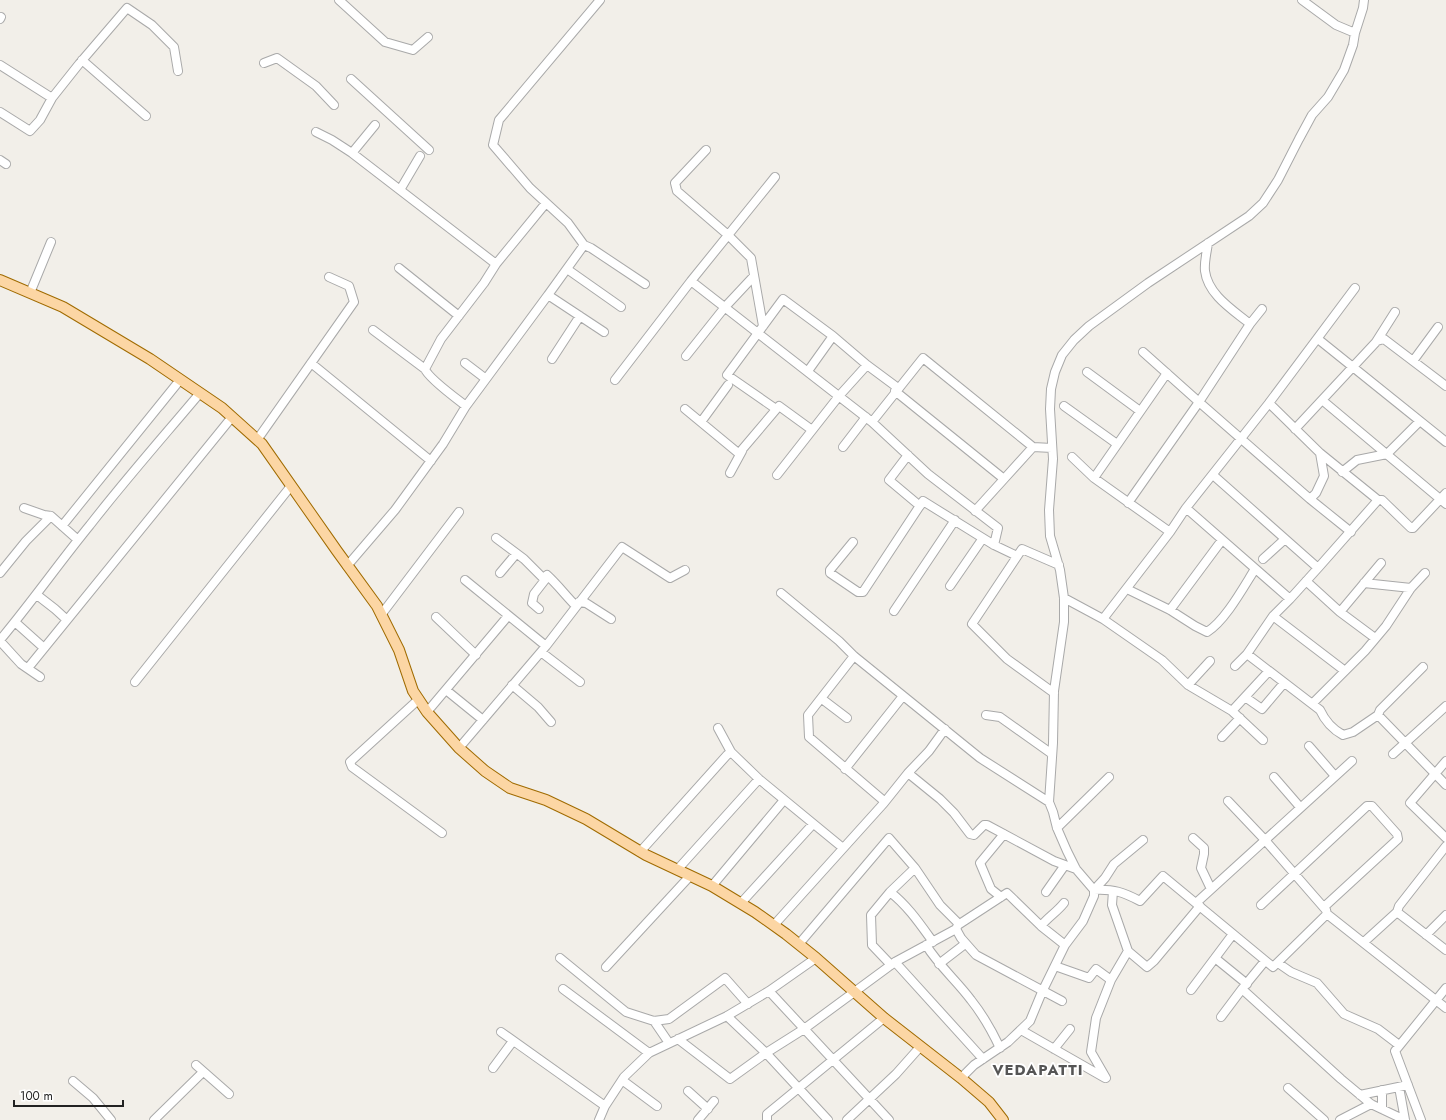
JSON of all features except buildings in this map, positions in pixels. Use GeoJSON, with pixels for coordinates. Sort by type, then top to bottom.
{"type":"FeatureCollection","features":[{"type":"Feature","properties":{"kind":"main road"},"geometry":{"type":"LineString","coordinates":[[0,280],[63,307],[150,360],[222,408],[262,444],[347,566],[377,606],[399,650],[413,691],[427,712],[459,748],[485,771],[510,788],[546,800],[586,819],[640,852],[712,886],[774,925],[816,958],[884,1018],[961,1078],[989,1102],[1003,1120]]}},
{"type":"Feature","properties":{"kind":"street"},"geometry":{"type":"LineString","coordinates":[[339,0],[385,42],[413,50],[428,37]]}},
{"type":"Feature","properties":{"kind":"street"},"geometry":{"type":"LineString","coordinates":[[600,0],[499,120],[492,145],[530,188],[568,223],[584,245],[591,248],[645,284]]}},
{"type":"Feature","properties":{"kind":"street"},"geometry":{"type":"LineString","coordinates":[[1302,0],[1336,25],[1355,33]]}},
{"type":"Feature","properties":{"kind":"street"},"geometry":{"type":"LineString","coordinates":[[961,1078],[974,1065],[1008,1042],[1030,1021],[1042,992],[1065,945],[1082,921],[1094,896],[1094,890],[1076,869],[1057,828],[1049,802],[1054,693],[1064,622],[1064,598],[1059,565],[1050,536],[1049,510],[1052,448],[1050,409],[1051,389],[1055,372],[1062,355],[1074,340],[1089,326],[1148,283],[1248,216],[1263,203],[1278,180],[1312,115],[1328,97],[1344,70],[1353,46],[1364,0]]}},
{"type":"Feature","properties":{"kind":"street"},"geometry":{"type":"LineString","coordinates":[[0,112],[30,131],[40,120],[52,98],[82,60],[127,8],[152,26],[174,47],[178,71]]}},
{"type":"Feature","properties":{"kind":"street"},"geometry":{"type":"LineString","coordinates":[[264,63],[277,58],[316,86],[334,105]]}},
{"type":"Feature","properties":{"kind":"street"},"geometry":{"type":"LineString","coordinates":[[82,60],[146,116]]}},
{"type":"Feature","properties":{"kind":"street"},"geometry":{"type":"LineString","coordinates":[[0,65],[52,98]]}},
{"type":"Feature","properties":{"kind":"street"},"geometry":{"type":"LineString","coordinates":[[352,79],[429,150]]}},
{"type":"Feature","properties":{"kind":"street"},"geometry":{"type":"LineString","coordinates":[[352,153],[375,125]]}},
{"type":"Feature","properties":{"kind":"street"},"geometry":{"type":"LineString","coordinates":[[316,132],[352,153],[496,264]]}},
{"type":"Feature","properties":{"kind":"street"},"geometry":{"type":"LineString","coordinates":[[706,150],[675,183],[677,191],[728,235],[751,258],[761,329]]}},
{"type":"Feature","properties":{"kind":"street"},"geometry":{"type":"LineString","coordinates":[[400,190],[420,156]]}},
{"type":"Feature","properties":{"kind":"street"},"geometry":{"type":"LineString","coordinates":[[615,380],[691,281],[775,176]]}},
{"type":"Feature","properties":{"kind":"street"},"geometry":{"type":"LineString","coordinates":[[425,369],[442,340],[484,283],[496,264],[546,203]]}},
{"type":"Feature","properties":{"kind":"street"},"geometry":{"type":"LineString","coordinates":[[30,293],[51,242]]}},
{"type":"Feature","properties":{"kind":"street"},"geometry":{"type":"LineString","coordinates":[[1208,243],[1205,270],[1209,284],[1218,298],[1250,324]]}},
{"type":"Feature","properties":{"kind":"street"},"geometry":{"type":"LineString","coordinates":[[347,566],[395,510],[443,444],[466,406],[584,245]]}},
{"type":"Feature","properties":{"kind":"street"},"geometry":{"type":"LineString","coordinates":[[399,268],[459,316]]}},
{"type":"Feature","properties":{"kind":"street"},"geometry":{"type":"LineString","coordinates":[[567,269],[621,306]]}},
{"type":"Feature","properties":{"kind":"street"},"geometry":{"type":"LineString","coordinates":[[686,356],[725,307],[754,276]]}},
{"type":"Feature","properties":{"kind":"street"},"geometry":{"type":"LineString","coordinates":[[257,440],[354,302],[349,286],[329,278]]}},
{"type":"Feature","properties":{"kind":"street"},"geometry":{"type":"LineString","coordinates":[[691,281],[725,307],[761,329],[808,372],[869,420],[928,474],[998,528],[994,545]]}},
{"type":"Feature","properties":{"kind":"street"},"geometry":{"type":"LineString","coordinates":[[1103,619],[1170,532],[1186,508],[1269,403],[1355,288]]}},
{"type":"Feature","properties":{"kind":"street"},"geometry":{"type":"LineString","coordinates":[[548,295],[604,332]]}},
{"type":"Feature","properties":{"kind":"street"},"geometry":{"type":"LineString","coordinates":[[776,410],[727,375],[785,299],[833,336],[1004,479]]}},
{"type":"Feature","properties":{"kind":"street"},"geometry":{"type":"LineString","coordinates":[[1128,502],[1199,402],[1250,324],[1262,309]]}},
{"type":"Feature","properties":{"kind":"street"},"geometry":{"type":"LineString","coordinates":[[1295,429],[1376,342],[1395,312]]}},
{"type":"Feature","properties":{"kind":"street"},"geometry":{"type":"LineString","coordinates":[[552,359],[580,316]]}},
{"type":"Feature","properties":{"kind":"street"},"geometry":{"type":"LineString","coordinates":[[1413,361],[1438,327]]}},
{"type":"Feature","properties":{"kind":"street"},"geometry":{"type":"LineString","coordinates":[[373,330],[425,369],[432,378],[466,406]]}},
{"type":"Feature","properties":{"kind":"street"},"geometry":{"type":"LineString","coordinates":[[808,372],[833,336]]}},
{"type":"Feature","properties":{"kind":"street"},"geometry":{"type":"LineString","coordinates":[[1318,338],[1446,442]]}},
{"type":"Feature","properties":{"kind":"street"},"geometry":{"type":"LineString","coordinates":[[1376,342],[1384,338],[1446,386]]}},
{"type":"Feature","properties":{"kind":"street"},"geometry":{"type":"LineString","coordinates":[[1143,352],[1310,499],[1350,532]]}},
{"type":"Feature","properties":{"kind":"street"},"geometry":{"type":"LineString","coordinates":[[843,447],[897,390],[923,358],[1033,447],[1052,448]]}},
{"type":"Feature","properties":{"kind":"street"},"geometry":{"type":"LineString","coordinates":[[311,363],[431,461]]}},
{"type":"Feature","properties":{"kind":"street"},"geometry":{"type":"LineString","coordinates":[[465,363],[486,379]]}},
{"type":"Feature","properties":{"kind":"street"},"geometry":{"type":"LineString","coordinates":[[777,475],[839,396],[867,365]]}},
{"type":"Feature","properties":{"kind":"street"},"geometry":{"type":"LineString","coordinates":[[1086,372],[1140,412]]}},
{"type":"Feature","properties":{"kind":"street"},"geometry":{"type":"LineString","coordinates":[[1094,478],[1167,373]]}},
{"type":"Feature","properties":{"kind":"street"},"geometry":{"type":"LineString","coordinates":[[62,526],[180,380]]}},
{"type":"Feature","properties":{"kind":"street"},"geometry":{"type":"LineString","coordinates":[[701,422],[728,384]]}},
{"type":"Feature","properties":{"kind":"street"},"geometry":{"type":"LineString","coordinates":[[40,677],[21,664],[0,641],[78,540],[200,393]]}},
{"type":"Feature","properties":{"kind":"street"},"geometry":{"type":"LineString","coordinates":[[1269,403],[1320,453],[1378,500],[1382,500],[1410,528],[1413,528],[1444,499],[1322,400]]}},
{"type":"Feature","properties":{"kind":"street"},"geometry":{"type":"LineString","coordinates":[[730,473],[742,451],[780,406],[812,430]]}},
{"type":"Feature","properties":{"kind":"street"},"geometry":{"type":"LineString","coordinates":[[1064,406],[1117,444]]}},
{"type":"Feature","properties":{"kind":"street"},"geometry":{"type":"LineString","coordinates":[[685,409],[737,452],[742,451]]}},
{"type":"Feature","properties":{"kind":"street"},"geometry":{"type":"LineString","coordinates":[[28,668],[232,417]]}},
{"type":"Feature","properties":{"kind":"street"},"geometry":{"type":"LineString","coordinates":[[1342,472],[1357,460],[1387,454],[1420,421]]}},
{"type":"Feature","properties":{"kind":"street"},"geometry":{"type":"LineString","coordinates":[[975,511],[1033,447]]}},
{"type":"Feature","properties":{"kind":"street"},"geometry":{"type":"LineString","coordinates":[[1310,499],[1316,493],[1324,476],[1320,453]]}},
{"type":"Feature","properties":{"kind":"street"},"geometry":{"type":"LineString","coordinates":[[908,455],[889,480],[920,506]]}},
{"type":"Feature","properties":{"kind":"street"},"geometry":{"type":"LineString","coordinates":[[1072,457],[1094,478],[1170,532]]}},
{"type":"Feature","properties":{"kind":"street"},"geometry":{"type":"LineString","coordinates":[[1213,475],[1318,568]]}},
{"type":"Feature","properties":{"kind":"street"},"geometry":{"type":"LineString","coordinates":[[136,682],[291,486]]}},
{"type":"Feature","properties":{"kind":"street"},"geometry":{"type":"LineString","coordinates":[[1235,666],[1247,654],[1274,616],[1378,500]]}},
{"type":"Feature","properties":{"kind":"street"},"geometry":{"type":"LineString","coordinates":[[853,542],[830,570],[830,573],[858,592],[863,592],[923,501],[994,545],[1017,556]]}},
{"type":"Feature","properties":{"kind":"street"},"geometry":{"type":"LineString","coordinates":[[24,508],[51,516],[78,540]]}},
{"type":"Feature","properties":{"kind":"street"},"geometry":{"type":"LineString","coordinates":[[1186,508],[1290,598]]}},
{"type":"Feature","properties":{"kind":"street"},"geometry":{"type":"LineString","coordinates":[[381,615],[459,512]]}},
{"type":"Feature","properties":{"kind":"street"},"geometry":{"type":"LineString","coordinates":[[0,573],[26,541],[51,516]]}},
{"type":"Feature","properties":{"kind":"street"},"geometry":{"type":"LineString","coordinates":[[894,611],[955,520]]}},
{"type":"Feature","properties":{"kind":"street"},"geometry":{"type":"LineString","coordinates":[[496,538],[543,578],[547,575],[548,576]]}},
{"type":"Feature","properties":{"kind":"street"},"geometry":{"type":"LineString","coordinates":[[950,586],[983,538]]}},
{"type":"Feature","properties":{"kind":"street"},"geometry":{"type":"LineString","coordinates":[[1263,559],[1285,539]]}},
{"type":"Feature","properties":{"kind":"street"},"geometry":{"type":"LineString","coordinates":[[1170,610],[1222,540]]}},
{"type":"Feature","properties":{"kind":"street"},"geometry":{"type":"LineString","coordinates":[[459,748],[543,649],[622,547],[670,578],[685,570]]}},
{"type":"Feature","properties":{"kind":"street"},"geometry":{"type":"LineString","coordinates":[[1054,693],[1007,659],[972,624],[1022,549],[1059,565]]}},
{"type":"Feature","properties":{"kind":"street"},"geometry":{"type":"LineString","coordinates":[[500,573],[516,554]]}},
{"type":"Feature","properties":{"kind":"street"},"geometry":{"type":"LineString","coordinates":[[1340,612],[1382,563]]}},
{"type":"Feature","properties":{"kind":"street"},"geometry":{"type":"LineString","coordinates":[[1127,589],[1170,610],[1207,632],[1226,613],[1255,569]]}},
{"type":"Feature","properties":{"kind":"street"},"geometry":{"type":"LineString","coordinates":[[1312,704],[1365,651],[1386,626],[1411,588],[1425,573]]}},
{"type":"Feature","properties":{"kind":"street"},"geometry":{"type":"LineString","coordinates":[[548,576],[558,584],[563,592],[578,604],[586,603],[611,619]]}},
{"type":"Feature","properties":{"kind":"street"},"geometry":{"type":"LineString","coordinates":[[539,609],[532,603],[534,594],[548,576]]}},
{"type":"Feature","properties":{"kind":"street"},"geometry":{"type":"LineString","coordinates":[[465,580],[508,616],[580,682]]}},
{"type":"Feature","properties":{"kind":"street"},"geometry":{"type":"LineString","coordinates":[[1306,581],[1340,612],[1375,638]]}},
{"type":"Feature","properties":{"kind":"street"},"geometry":{"type":"LineString","coordinates":[[1364,583],[1411,588]]}},
{"type":"Feature","properties":{"kind":"street"},"geometry":{"type":"LineString","coordinates":[[781,593],[839,641],[854,656],[980,758],[1049,802]]}},
{"type":"Feature","properties":{"kind":"street"},"geometry":{"type":"LineString","coordinates":[[36,595],[55,608],[67,620]]}},
{"type":"Feature","properties":{"kind":"street"},"geometry":{"type":"LineString","coordinates":[[1064,598],[1103,619],[1162,660],[1188,685],[1232,711],[1263,740]]}},
{"type":"Feature","properties":{"kind":"street"},"geometry":{"type":"LineString","coordinates":[[427,712],[508,616]]}},
{"type":"Feature","properties":{"kind":"street"},"geometry":{"type":"LineString","coordinates":[[1274,616],[1345,670]]}},
{"type":"Feature","properties":{"kind":"street"},"geometry":{"type":"LineString","coordinates":[[436,617],[476,655]]}},
{"type":"Feature","properties":{"kind":"street"},"geometry":{"type":"LineString","coordinates":[[15,622],[44,648]]}},
{"type":"Feature","properties":{"kind":"street"},"geometry":{"type":"LineString","coordinates":[[1247,654],[1320,710],[1324,718],[1335,731],[1342,735],[1354,732],[1378,715],[1380,710],[1422,667]]}},
{"type":"Feature","properties":{"kind":"street"},"geometry":{"type":"LineString","coordinates":[[854,656],[822,699],[808,715],[809,737],[884,801]]}},
{"type":"Feature","properties":{"kind":"street"},"geometry":{"type":"LineString","coordinates":[[1188,685],[1210,661]]}},
{"type":"Feature","properties":{"kind":"street"},"geometry":{"type":"LineString","coordinates":[[1232,711],[1269,671]]}},
{"type":"Feature","properties":{"kind":"street"},"geometry":{"type":"LineString","coordinates":[[1245,697],[1262,709],[1284,683]]}},
{"type":"Feature","properties":{"kind":"street"},"geometry":{"type":"LineString","coordinates":[[512,685],[538,707],[551,722]]}},
{"type":"Feature","properties":{"kind":"street"},"geometry":{"type":"LineString","coordinates":[[446,690],[483,720]]}},
{"type":"Feature","properties":{"kind":"street"},"geometry":{"type":"LineString","coordinates":[[845,769],[903,696]]}},
{"type":"Feature","properties":{"kind":"street"},"geometry":{"type":"LineString","coordinates":[[419,699],[350,762],[352,767],[442,833]]}},
{"type":"Feature","properties":{"kind":"street"},"geometry":{"type":"LineString","coordinates":[[822,699],[847,718]]}},
{"type":"Feature","properties":{"kind":"street"},"geometry":{"type":"LineString","coordinates":[[1393,754],[1446,706]]}},
{"type":"Feature","properties":{"kind":"street"},"geometry":{"type":"LineString","coordinates":[[986,715],[1000,717],[1052,754]]}},
{"type":"Feature","properties":{"kind":"street"},"geometry":{"type":"LineString","coordinates":[[1378,715],[1446,785]]}},
{"type":"Feature","properties":{"kind":"street"},"geometry":{"type":"LineString","coordinates":[[1222,736],[1240,718]]}},
{"type":"Feature","properties":{"kind":"street"},"geometry":{"type":"LineString","coordinates":[[718,728],[731,752],[759,779],[842,848]]}},
{"type":"Feature","properties":{"kind":"street"},"geometry":{"type":"LineString","coordinates":[[774,925],[929,751],[945,729]]}},
{"type":"Feature","properties":{"kind":"street"},"geometry":{"type":"LineString","coordinates":[[1309,746],[1335,776]]}},
{"type":"Feature","properties":{"kind":"street"},"geometry":{"type":"LineString","coordinates":[[640,852],[731,752]]}},
{"type":"Feature","properties":{"kind":"street"},"geometry":{"type":"LineString","coordinates":[[1113,891],[1112,905],[1128,951],[1147,967],[1154,961],[1211,889],[1352,761]]}},
{"type":"Feature","properties":{"kind":"street"},"geometry":{"type":"LineString","coordinates":[[1446,761],[1434,773],[1410,803],[1446,838]]}},
{"type":"Feature","properties":{"kind":"street"},"geometry":{"type":"LineString","coordinates":[[908,773],[940,798],[970,834],[974,835],[984,825],[987,825],[1054,861],[1076,869]]}},
{"type":"Feature","properties":{"kind":"street"},"geometry":{"type":"LineString","coordinates":[[1057,828],[1109,777]]}},
{"type":"Feature","properties":{"kind":"street"},"geometry":{"type":"LineString","coordinates":[[1274,778],[1300,807]]}},
{"type":"Feature","properties":{"kind":"street"},"geometry":{"type":"LineString","coordinates":[[677,870],[759,779]]}},
{"type":"Feature","properties":{"kind":"street"},"geometry":{"type":"LineString","coordinates":[[712,886],[784,800]]}},
{"type":"Feature","properties":{"kind":"street"},"geometry":{"type":"LineString","coordinates":[[1228,801],[1295,873],[1326,911],[1446,1008]]}},
{"type":"Feature","properties":{"kind":"street"},"geometry":{"type":"LineString","coordinates":[[1094,890],[1106,889],[1124,892],[1140,901],[1164,876],[1273,967],[1326,911],[1398,839],[1397,834],[1372,806],[1367,806],[1261,905]]}},
{"type":"Feature","properties":{"kind":"street"},"geometry":{"type":"LineString","coordinates":[[741,903],[813,824]]}},
{"type":"Feature","properties":{"kind":"street"},"geometry":{"type":"LineString","coordinates":[[1000,897],[991,889],[980,863],[1004,834]]}},
{"type":"Feature","properties":{"kind":"street"},"geometry":{"type":"LineString","coordinates":[[799,944],[889,838],[915,868],[940,905],[955,920],[965,944],[976,955],[1008,971],[1042,992],[1062,1001]]}},
{"type":"Feature","properties":{"kind":"street"},"geometry":{"type":"LineString","coordinates":[[1193,838],[1204,848],[1201,868],[1211,889]]}},
{"type":"Feature","properties":{"kind":"street"},"geometry":{"type":"LineString","coordinates":[[1094,890],[1105,878],[1114,864],[1143,840]]}},
{"type":"Feature","properties":{"kind":"street"},"geometry":{"type":"LineString","coordinates":[[1364,942],[1397,912],[1399,906],[1446,846]]}},
{"type":"Feature","properties":{"kind":"street"},"geometry":{"type":"LineString","coordinates":[[1046,892],[1066,865]]}},
{"type":"Feature","properties":{"kind":"street"},"geometry":{"type":"LineString","coordinates":[[915,868],[890,892],[871,915],[872,945],[893,964],[982,1059]]}},
{"type":"Feature","properties":{"kind":"street"},"geometry":{"type":"LineString","coordinates":[[606,967],[690,876]]}},
{"type":"Feature","properties":{"kind":"street"},"geometry":{"type":"LineString","coordinates":[[890,892],[901,900],[912,913],[930,944],[939,964],[972,1000],[1000,1048]]}},
{"type":"Feature","properties":{"kind":"street"},"geometry":{"type":"LineString","coordinates":[[678,1039],[730,1079],[766,1053],[804,1029],[893,964],[930,944],[1007,893],[1041,926],[1065,945]]}},
{"type":"Feature","properties":{"kind":"street"},"geometry":{"type":"LineString","coordinates":[[1041,926],[1050,915],[1056,912],[1064,903]]}},
{"type":"Feature","properties":{"kind":"street"},"geometry":{"type":"LineString","coordinates":[[1397,912],[1446,950]]}},
{"type":"Feature","properties":{"kind":"street"},"geometry":{"type":"LineString","coordinates":[[1426,935],[1446,915]]}},
{"type":"Feature","properties":{"kind":"street"},"geometry":{"type":"LineString","coordinates":[[1192,990],[1233,934]]}},
{"type":"Feature","properties":{"kind":"street"},"geometry":{"type":"LineString","coordinates":[[939,964],[965,944]]}},
{"type":"Feature","properties":{"kind":"street"},"geometry":{"type":"LineString","coordinates":[[1020,1030],[1106,1078],[1091,1052],[1096,1018],[1110,980],[1128,951]]}},
{"type":"Feature","properties":{"kind":"street"},"geometry":{"type":"LineString","coordinates":[[560,958],[626,1012],[654,1021],[669,1019],[725,978],[748,1004]]}},
{"type":"Feature","properties":{"kind":"street"},"geometry":{"type":"LineString","coordinates":[[599,1120],[605,1106],[622,1080],[649,1053],[727,1016],[769,991],[816,958]]}},
{"type":"Feature","properties":{"kind":"street"},"geometry":{"type":"LineString","coordinates":[[1215,958],[1340,1079],[1371,1104],[1405,1120],[1404,1086],[1395,1050],[1446,988]]}},
{"type":"Feature","properties":{"kind":"street"},"geometry":{"type":"LineString","coordinates":[[1221,1017],[1265,961]]}},
{"type":"Feature","properties":{"kind":"street"},"geometry":{"type":"LineString","coordinates":[[1278,963],[1291,972],[1317,983],[1344,1014],[1378,1029],[1400,1045]]}},
{"type":"Feature","properties":{"kind":"street"},"geometry":{"type":"LineString","coordinates":[[1055,966],[1089,978],[1096,969],[1110,980]]}},
{"type":"Feature","properties":{"kind":"street"},"geometry":{"type":"LineString","coordinates":[[563,989],[649,1053]]}},
{"type":"Feature","properties":{"kind":"street"},"geometry":{"type":"LineString","coordinates":[[769,991],[888,1120]]}},
{"type":"Feature","properties":{"kind":"street"},"geometry":{"type":"LineString","coordinates":[[727,1016],[766,1053],[828,1120]]}},
{"type":"Feature","properties":{"kind":"street"},"geometry":{"type":"LineString","coordinates":[[767,1120],[767,1114],[884,1018]]}},
{"type":"Feature","properties":{"kind":"street"},"geometry":{"type":"LineString","coordinates":[[654,1021],[669,1043]]}},
{"type":"Feature","properties":{"kind":"street"},"geometry":{"type":"LineString","coordinates":[[1054,1049],[1070,1029]]}},
{"type":"Feature","properties":{"kind":"street"},"geometry":{"type":"LineString","coordinates":[[501,1032],[605,1106]]}},
{"type":"Feature","properties":{"kind":"street"},"geometry":{"type":"LineString","coordinates":[[493,1068],[513,1041]]}},
{"type":"Feature","properties":{"kind":"street"},"geometry":{"type":"LineString","coordinates":[[847,1120],[896,1074],[920,1047]]}},
{"type":"Feature","properties":{"kind":"street"},"geometry":{"type":"LineString","coordinates":[[196,1065],[229,1094]]}},
{"type":"Feature","properties":{"kind":"street"},"geometry":{"type":"LineString","coordinates":[[154,1120],[203,1072]]}},
{"type":"Feature","properties":{"kind":"street"},"geometry":{"type":"LineString","coordinates":[[622,1080],[657,1106]]}},
{"type":"Feature","properties":{"kind":"street"},"geometry":{"type":"LineString","coordinates":[[73,1081],[93,1098],[111,1120]]}},
{"type":"Feature","properties":{"kind":"street"},"geometry":{"type":"LineString","coordinates":[[1360,1095],[1404,1086]]}},
{"type":"Feature","properties":{"kind":"street"},"geometry":{"type":"LineString","coordinates":[[1404,1086],[1421,1120]]}},
{"type":"Feature","properties":{"kind":"street"},"geometry":{"type":"LineString","coordinates":[[1288,1088],[1324,1120]]}},
{"type":"Feature","properties":{"kind":"street"},"geometry":{"type":"LineString","coordinates":[[1382,1090],[1382,1109]]}},
{"type":"Feature","properties":{"kind":"street"},"geometry":{"type":"LineString","coordinates":[[688,1091],[708,1109]]}},
{"type":"Feature","properties":{"kind":"street"},"geometry":{"type":"LineString","coordinates":[[698,1120],[714,1101]]}},
{"type":"Feature","properties":{"kind":"street"},"geometry":{"type":"LineString","coordinates":[[1340,1120],[1371,1104]]}},
{"type":"Feature","properties":{"kind":"district","name":"VEDAPATTI"},"geometry":{"type":"Point","coordinates":[1038,1070]}}]}
